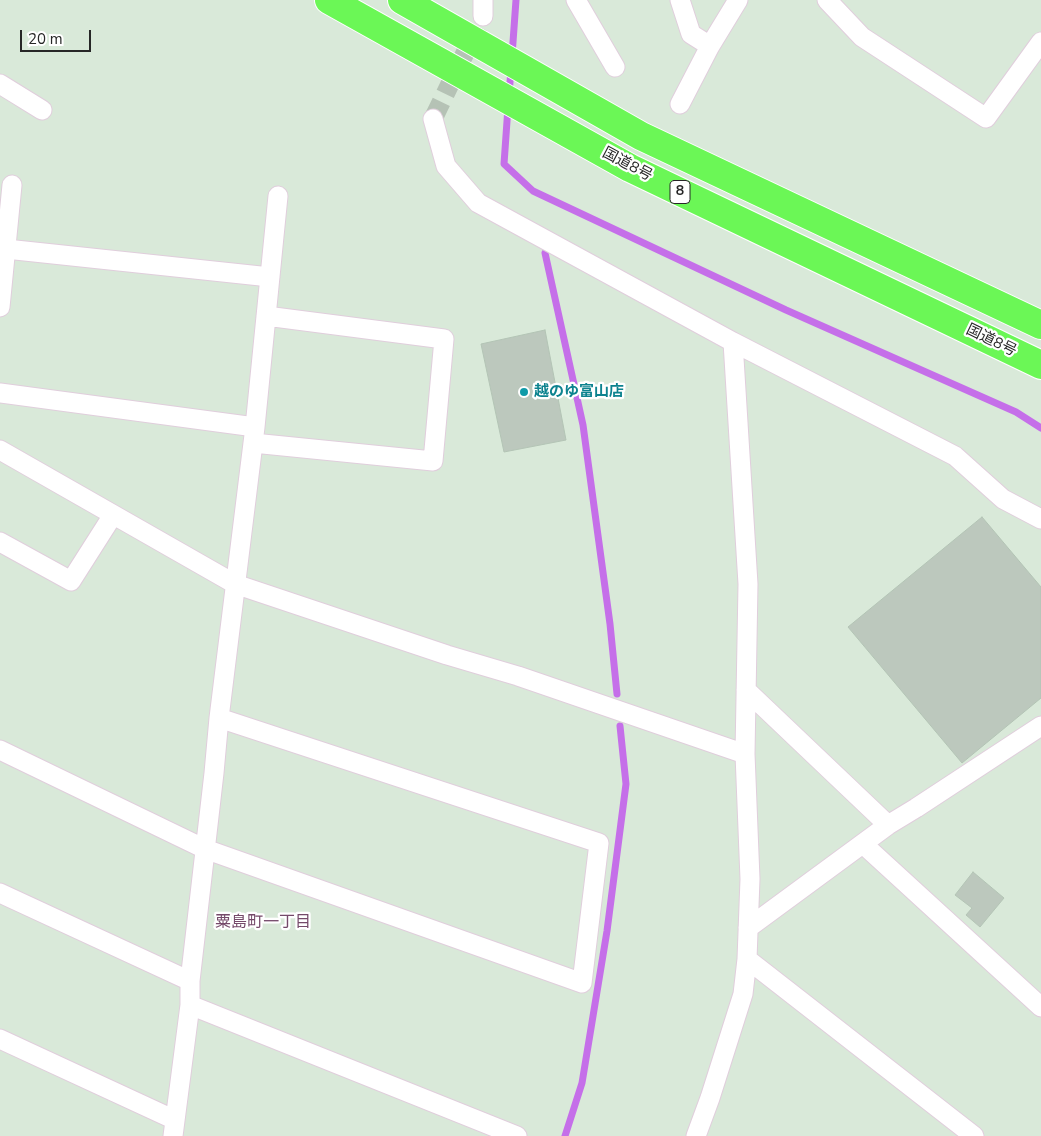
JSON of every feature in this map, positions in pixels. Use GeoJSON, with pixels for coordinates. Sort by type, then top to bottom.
{"type":"FeatureCollection","features":[{"type":"Feature","properties":{"kind":"highway","name":"国道8号"},"geometry":{"type":"LineString","coordinates":[[329,0],[630,168],[1041,366]]}},
{"type":"Feature","properties":{"kind":"highway","name":"8"},"geometry":{"type":"LineString","coordinates":[[402,0],[641,136],[1041,325]]}},
{"type":"Feature","properties":{"kind":"street"},"geometry":{"type":"LineString","coordinates":[[576,0],[615,67]]}},
{"type":"Feature","properties":{"kind":"street"},"geometry":{"type":"LineString","coordinates":[[680,0],[691,34],[710,46]]}},
{"type":"Feature","properties":{"kind":"street"},"geometry":{"type":"LineString","coordinates":[[680,104],[710,46],[738,0]]}},
{"type":"Feature","properties":{"kind":"street"},"geometry":{"type":"LineString","coordinates":[[827,0],[862,38],[986,118],[1041,42]]}},
{"type":"Feature","properties":{"kind":"street"},"geometry":{"type":"LineString","coordinates":[[0,84],[42,110]]}},
{"type":"Feature","properties":{"kind":"street"},"geometry":{"type":"LineString","coordinates":[[433,119],[446,166],[478,204],[733,342],[955,456],[1003,499],[1041,519]]}},
{"type":"Feature","properties":{"kind":"street"},"geometry":{"type":"LineString","coordinates":[[0,306],[12,185]]}},
{"type":"Feature","properties":{"kind":"street"},"geometry":{"type":"LineString","coordinates":[[0,1039],[177,1131],[190,1005],[190,981],[219,718],[254,435],[278,196]]}},
{"type":"Feature","properties":{"kind":"street"},"geometry":{"type":"LineString","coordinates":[[6,249],[270,277]]}},
{"type":"Feature","properties":{"kind":"street"},"geometry":{"type":"LineString","coordinates":[[0,393],[254,435],[433,461],[444,339],[266,316]]}},
{"type":"Feature","properties":{"kind":"street"},"geometry":{"type":"LineString","coordinates":[[696,1136],[743,994],[747,959],[750,879],[746,754],[748,584],[733,342]]}},
{"type":"Feature","properties":{"kind":"street"},"geometry":{"type":"LineString","coordinates":[[0,450],[235,584],[446,655],[518,676],[746,754]]}},
{"type":"Feature","properties":{"kind":"street"},"geometry":{"type":"LineString","coordinates":[[0,542],[71,582],[113,515]]}},
{"type":"Feature","properties":{"kind":"street"},"geometry":{"type":"LineString","coordinates":[[746,690],[888,825]]}},
{"type":"Feature","properties":{"kind":"street"},"geometry":{"type":"LineString","coordinates":[[0,750],[205,849],[582,983],[598,843],[219,718]]}},
{"type":"Feature","properties":{"kind":"street"},"geometry":{"type":"LineString","coordinates":[[748,928],[888,825],[1041,726]]}},
{"type":"Feature","properties":{"kind":"street"},"geometry":{"type":"LineString","coordinates":[[863,844],[1041,1007]]}},
{"type":"Feature","properties":{"kind":"street"},"geometry":{"type":"LineString","coordinates":[[0,892],[190,981]]}},
{"type":"Feature","properties":{"kind":"street"},"geometry":{"type":"LineString","coordinates":[[747,959],[974,1136]]}},
{"type":"Feature","properties":{"kind":"street"},"geometry":{"type":"LineString","coordinates":[[190,1005],[517,1136]]}},
{"type":"Feature","properties":{"kind":"building","name":"越のゆ富山店"},"geometry":{"type":"Polygon","coordinates":[[[545,330],[566,440],[504,452],[481,344],[545,330]]]}},
{"type":"Feature","properties":{"kind":"building"},"geometry":{"type":"Polygon","coordinates":[[[982,517],[1041,587],[1041,698],[962,763],[848,627],[982,517]]]}},
{"type":"Feature","properties":{"kind":"building"},"geometry":{"type":"Polygon","coordinates":[[[973,872],[1004,898],[980,927],[966,915],[972,908],[955,895],[973,872]]]}},
{"type":"Feature","properties":{"kind":"waterway"},"geometry":{"type":"LineString","coordinates":[[512,56],[516,0]]}},
{"type":"Feature","properties":{"kind":"waterway"},"geometry":{"type":"LineString","coordinates":[[509,94],[511,70]]}},
{"type":"Feature","properties":{"kind":"waterway"},"geometry":{"type":"LineString","coordinates":[[508,107],[504,164],[533,191],[786,310],[1016,412],[1041,428]]}},
{"type":"Feature","properties":{"kind":"waterway"},"geometry":{"type":"LineString","coordinates":[[545,253],[583,425],[610,624],[617,694]]}},
{"type":"Feature","properties":{"kind":"waterway"},"geometry":{"type":"LineString","coordinates":[[565,1136],[582,1083],[607,931],[626,784],[620,726]]}},
{"type":"Feature","properties":{"kind":"tunnel"},"geometry":{"type":"LineString","coordinates":[[433,119],[483,16]]}},
{"type":"Feature","properties":{"kind":"place","name":"越のゆ富山店"},"geometry":{"type":"Point","coordinates":[524,392]}},
{"type":"Feature","properties":{"kind":"district","name":"粟島町一丁目"},"geometry":{"type":"Point","coordinates":[263,923]}}]}
